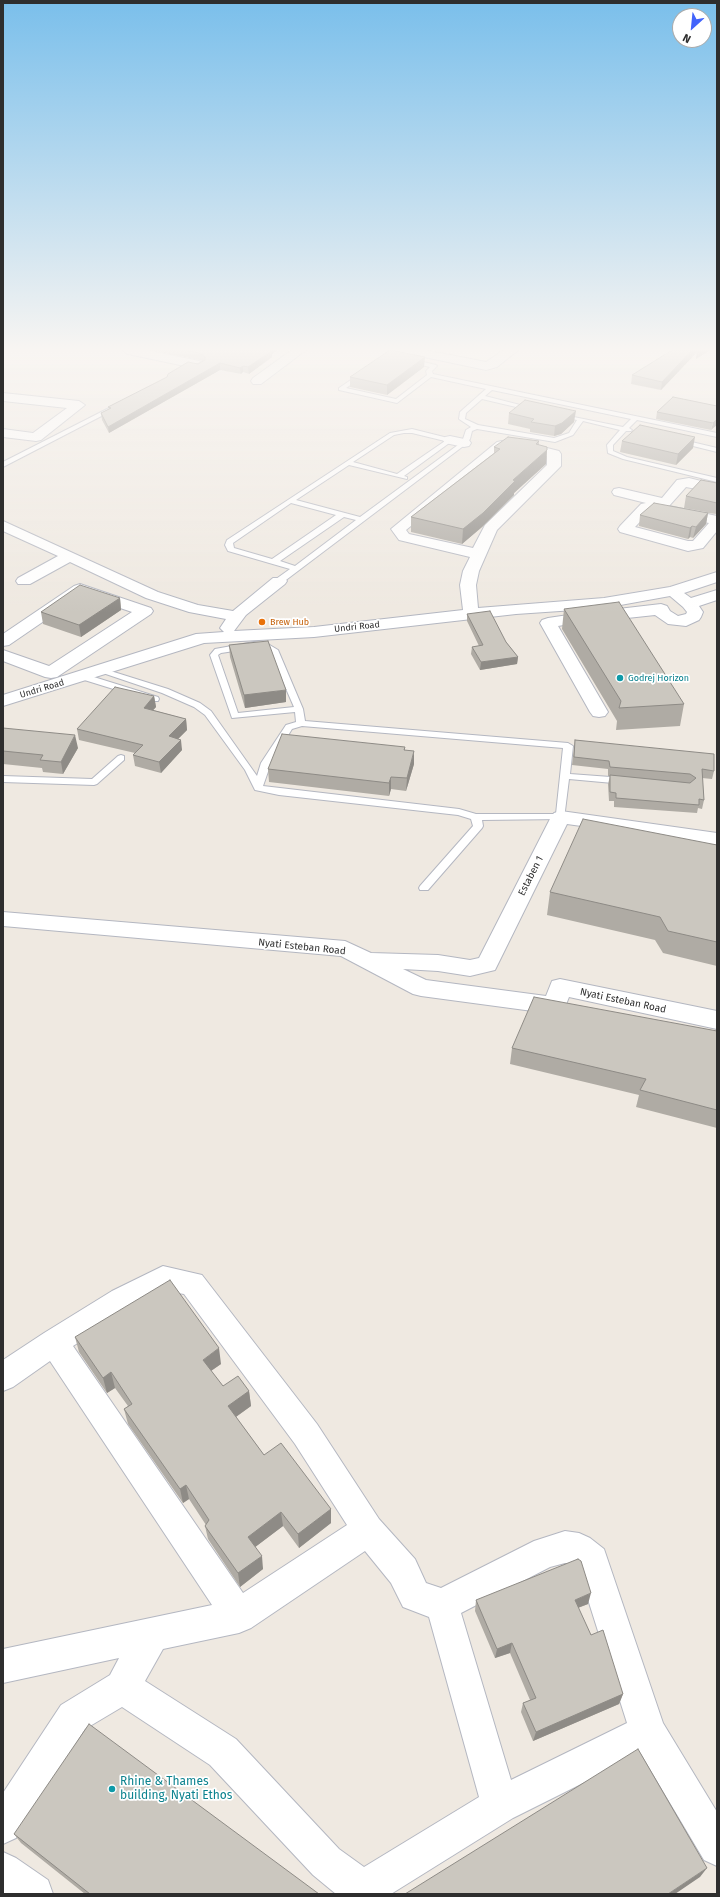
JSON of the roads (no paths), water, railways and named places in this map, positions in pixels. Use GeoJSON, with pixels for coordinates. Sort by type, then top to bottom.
{"type":"FeatureCollection","features":[{"type":"Feature","properties":{"kind":"street"},"geometry":{"type":"LineString","coordinates":[[24,436],[36,437],[38,436]]}},
{"type":"Feature","properties":{"kind":"street"},"geometry":{"type":"LineString","coordinates":[[450,440],[464,443]]}},
{"type":"Feature","properties":{"kind":"street"},"geometry":{"type":"LineString","coordinates":[[470,614],[468,585],[478,554],[490,528],[554,466],[554,454],[527,447],[502,445],[398,529],[404,537],[478,554]]}},
{"type":"Feature","properties":{"kind":"street"},"geometry":{"type":"LineString","coordinates":[[665,503],[682,483],[689,482],[717,489]]}},
{"type":"Feature","properties":{"kind":"street"},"geometry":{"type":"LineString","coordinates":[[619,492],[717,516]]}},
{"type":"Feature","properties":{"kind":"street"},"geometry":{"type":"LineString","coordinates":[[646,507],[717,521],[698,545],[688,546],[625,529],[646,507]]}},
{"type":"Feature","properties":{"kind":"street"},"geometry":{"type":"LineString","coordinates":[[3,525],[152,595],[195,609],[236,616]]}},
{"type":"Feature","properties":{"kind":"street"},"geometry":{"type":"LineString","coordinates":[[24,581],[70,556]]}},
{"type":"Feature","properties":{"kind":"street","name":"Undri Road"},"geometry":{"type":"LineString","coordinates":[[3,701],[202,638],[314,632],[470,614],[604,603],[645,595],[673,592],[717,577]]}},
{"type":"Feature","properties":{"kind":"street"},"geometry":{"type":"LineString","coordinates":[[223,636],[236,616],[279,582]]}},
{"type":"Feature","properties":{"kind":"street"},"geometry":{"type":"LineString","coordinates":[[3,641],[80,589],[145,611],[51,673],[3,655]]}},
{"type":"Feature","properties":{"kind":"street"},"geometry":{"type":"LineString","coordinates":[[645,595],[660,609],[663,614],[674,621],[686,621],[693,617],[695,612],[689,604],[673,592]]}},
{"type":"Feature","properties":{"kind":"street"},"geometry":{"type":"LineString","coordinates":[[689,604],[717,595]]}},
{"type":"Feature","properties":{"kind":"street"},"geometry":{"type":"LineString","coordinates":[[599,712],[548,623],[660,609]]}},
{"type":"Feature","properties":{"kind":"street"},"geometry":{"type":"LineString","coordinates":[[107,637],[148,654]]}},
{"type":"Feature","properties":{"kind":"street"},"geometry":{"type":"LineString","coordinates":[[561,817],[717,838]]}},
{"type":"Feature","properties":{"kind":"street","name":"Estaben 1"},"geometry":{"type":"LineString","coordinates":[[363,959],[438,963],[470,968],[487,964],[561,817]]}},
{"type":"Feature","properties":{"kind":"street","name":"Nyati Esteban Road"},"geometry":{"type":"LineString","coordinates":[[3,918],[345,950],[421,988],[555,1006],[560,987],[717,1020]]}},
{"type":"Feature","properties":{"kind":"street"},"geometry":{"type":"LineString","coordinates":[[3,1377],[54,1342],[122,1300],[137,1294],[163,1278],[192,1284],[306,1434],[368,1530],[403,1571],[415,1594],[442,1605],[545,1552],[565,1548],[579,1549],[592,1561],[648,1732],[717,1847]]}},
{"type":"Feature","properties":{"kind":"street"},"geometry":{"type":"LineString","coordinates":[[54,1342],[239,1616]]}},
{"type":"Feature","properties":{"kind":"street"},"geometry":{"type":"LineString","coordinates":[[3,1666],[239,1616],[368,1530]]}},
{"type":"Feature","properties":{"kind":"street"},"geometry":{"type":"LineString","coordinates":[[442,1605],[500,1805]]}},
{"type":"Feature","properties":{"kind":"street"},"geometry":{"type":"LineString","coordinates":[[3,1825],[37,1775],[73,1717],[122,1687],[153,1634]]}},
{"type":"Feature","properties":{"kind":"street"},"geometry":{"type":"LineString","coordinates":[[122,1687],[223,1752],[326,1862],[362,1892],[500,1805],[648,1732]]}},
{"type":"Feature","properties":{"kind":"street"},"geometry":{"type":"LineString","coordinates":[[3,1872],[34,1894]]}},
{"type":"Feature","properties":{"kind":"lane"},"geometry":{"type":"LineString","coordinates":[[3,465],[59,436]]}},
{"type":"Feature","properties":{"kind":"lane"},"geometry":{"type":"LineString","coordinates":[[295,568],[231,548],[229,545],[234,539],[290,501],[392,436]]}},
{"type":"Feature","properties":{"kind":"lane"},"geometry":{"type":"LineString","coordinates":[[431,436],[450,440]]}},
{"type":"Feature","properties":{"kind":"lane"},"geometry":{"type":"LineString","coordinates":[[279,582],[295,568],[360,519],[464,443],[468,436]]}},
{"type":"Feature","properties":{"kind":"lane"},"geometry":{"type":"LineString","coordinates":[[519,436],[555,440],[567,436]]}},
{"type":"Feature","properties":{"kind":"lane"},"geometry":{"type":"LineString","coordinates":[[618,436],[610,445],[610,452],[631,460],[717,480]]}},
{"type":"Feature","properties":{"kind":"lane"},"geometry":{"type":"LineString","coordinates":[[671,439],[717,450]]}},
{"type":"Feature","properties":{"kind":"lane"},"geometry":{"type":"LineString","coordinates":[[399,476],[450,440]]}},
{"type":"Feature","properties":{"kind":"lane"},"geometry":{"type":"LineString","coordinates":[[348,463],[413,480]]}},
{"type":"Feature","properties":{"kind":"lane"},"geometry":{"type":"LineString","coordinates":[[290,501],[360,519]]}},
{"type":"Feature","properties":{"kind":"lane"},"geometry":{"type":"LineString","coordinates":[[273,562],[343,514]]}},
{"type":"Feature","properties":{"kind":"lane"},"geometry":{"type":"LineString","coordinates":[[299,709],[235,716],[214,655],[218,650],[254,646],[266,646],[274,650],[299,709],[302,723]]}},
{"type":"Feature","properties":{"kind":"lane"},"geometry":{"type":"LineString","coordinates":[[98,670],[165,691],[197,705],[208,713],[250,770],[258,788]]}},
{"type":"Feature","properties":{"kind":"lane"},"geometry":{"type":"LineString","coordinates":[[81,676],[155,699]]}},
{"type":"Feature","properties":{"kind":"lane"},"geometry":{"type":"LineString","coordinates":[[302,723],[568,746],[561,817],[476,817],[459,812],[280,792],[258,788],[266,763],[289,727],[302,723]]}},
{"type":"Feature","properties":{"kind":"lane"},"geometry":{"type":"LineString","coordinates":[[3,779],[94,782],[121,758]]}},
{"type":"Feature","properties":{"kind":"lane"},"geometry":{"type":"LineString","coordinates":[[564,776],[634,782]]}},
{"type":"Feature","properties":{"kind":"lane"},"geometry":{"type":"LineString","coordinates":[[424,888],[478,826],[476,817]]}},
{"type":"Feature","properties":{"kind":"place","name":"Brew Hub"},"geometry":{"type":"Point","coordinates":[262,622]}},
{"type":"Feature","properties":{"kind":"place","name":"Godrej Horizon"},"geometry":{"type":"Point","coordinates":[620,678]}},
{"type":"Feature","properties":{"kind":"place","name":"Rhine & Thames building, Nyati Ethos"},"geometry":{"type":"Point","coordinates":[112,1789]}}]}
